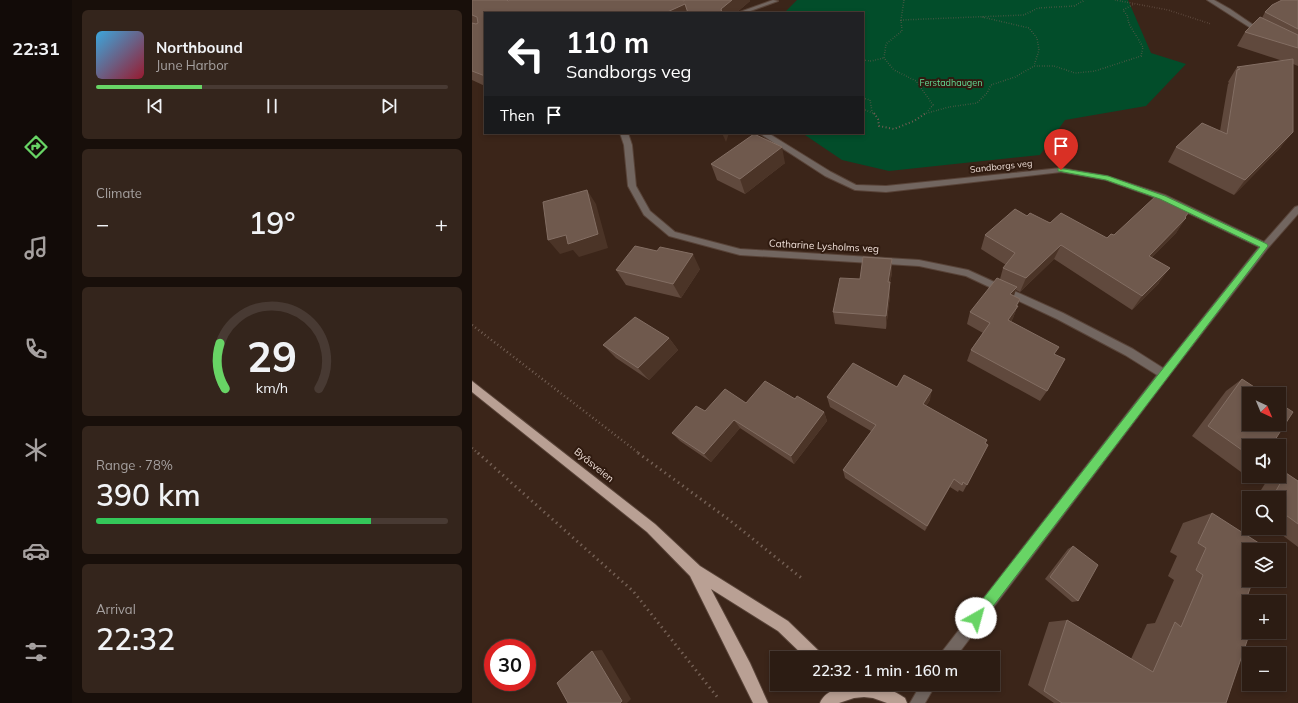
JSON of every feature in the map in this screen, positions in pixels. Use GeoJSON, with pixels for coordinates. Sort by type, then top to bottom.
{"type":"FeatureCollection","features":[{"type":"Feature","properties":{"kind":"main road","name":"Byåsveien"},"geometry":{"type":"LineString","coordinates":[[472,386],[651,528],[695,570],[783,626],[809,651]]}},
{"type":"Feature","properties":{"kind":"main road","name":"Byåsveien"},"geometry":{"type":"LineString","coordinates":[[695,570],[746,668],[761,703]]}},
{"type":"Feature","properties":{"kind":"main road"},"geometry":{"type":"LineString","coordinates":[[827,703],[842,691]]}},
{"type":"Feature","properties":{"kind":"main road"},"geometry":{"type":"LineString","coordinates":[[875,691],[893,697],[900,703]]}},
{"type":"Feature","properties":{"kind":"street"},"geometry":{"type":"LineString","coordinates":[[768,9],[776,0]]}},
{"type":"Feature","properties":{"kind":"street"},"geometry":{"type":"LineString","coordinates":[[743,12],[776,0]]}},
{"type":"Feature","properties":{"kind":"street"},"geometry":{"type":"LineString","coordinates":[[1210,0],[1266,35]]}},
{"type":"Feature","properties":{"kind":"street","name":"Catharine Lysholms veg"},"geometry":{"type":"LineString","coordinates":[[624,134],[628,146],[632,186],[647,213],[672,234],[740,252],[919,263],[968,273],[1067,319],[1129,352],[1164,374]]}},
{"type":"Feature","properties":{"kind":"street","name":"Sandborgs veg"},"geometry":{"type":"LineString","coordinates":[[765,134],[828,174],[855,187],[886,189],[1061,170],[1108,178],[1162,198],[1265,246]]}},
{"type":"Feature","properties":{"kind":"street"},"geometry":{"type":"LineString","coordinates":[[951,651],[1164,374],[1265,246],[1298,208]]}},
{"type":"Feature","properties":{"kind":"street"},"geometry":{"type":"LineString","coordinates":[[917,703],[925,691]]}},
{"type":"Feature","properties":{"kind":"path"},"geometry":{"type":"LineString","coordinates":[[864,98],[870,100],[872,111],[879,119],[879,126],[894,129],[914,121],[926,113],[933,105],[916,81],[894,70],[884,58],[886,44],[902,31],[901,20],[904,0]]}},
{"type":"Feature","properties":{"kind":"path"},"geometry":{"type":"LineString","coordinates":[[901,20],[1024,15],[1038,8],[1074,6],[1085,0]]}},
{"type":"Feature","properties":{"kind":"path"},"geometry":{"type":"LineString","coordinates":[[1115,0],[1168,10],[1214,25]]}},
{"type":"Feature","properties":{"kind":"path"},"geometry":{"type":"LineString","coordinates":[[926,113],[949,107],[977,103],[987,93],[991,85],[1015,77],[1034,66],[1054,66],[1075,72],[1095,71],[1141,56],[1143,47],[1128,24],[1127,15],[1123,10],[1134,4]]}},
{"type":"Feature","properties":{"kind":"path"},"geometry":{"type":"LineString","coordinates":[[978,16],[1029,28],[1037,38],[1039,50],[1034,66]]}},
{"type":"Feature","properties":{"kind":"path"},"geometry":{"type":"LineString","coordinates":[[864,60],[871,61],[884,58]]}},
{"type":"Feature","properties":{"kind":"path"},"geometry":{"type":"LineString","coordinates":[[864,109],[872,111]]}},
{"type":"Feature","properties":{"kind":"path"},"geometry":{"type":"LineString","coordinates":[[472,325],[646,459],[728,519],[804,580]]}},
{"type":"Feature","properties":{"kind":"path"},"geometry":{"type":"LineString","coordinates":[[472,448],[633,592],[718,698]]}},
{"type":"Feature","properties":{"kind":"green space","name":"Ferstadhaugen"},"geometry":{"type":"Polygon","coordinates":[[[797,0],[1128,0],[1151,53],[1186,64],[1146,106],[1065,120],[1040,155],[889,171],[842,160],[803,134],[864,134],[864,12],[785,12],[797,0]]]}},
{"type":"Feature","properties":{"kind":"building"},"geometry":{"type":"Polygon","coordinates":[[[472,0],[732,0],[721,9],[722,12],[688,12],[685,4],[667,12],[484,12],[484,76],[472,71],[472,23],[478,23],[477,17],[472,15],[472,0]]]}},
{"type":"Feature","properties":{"kind":"building"},"geometry":{"type":"Polygon","coordinates":[[[1282,0],[1298,0],[1298,29],[1265,12],[1272,5],[1282,0]]]}},
{"type":"Feature","properties":{"kind":"building"},"geometry":{"type":"Polygon","coordinates":[[[1260,17],[1298,35],[1298,48],[1245,32],[1260,17]]]}},
{"type":"Feature","properties":{"kind":"building"},"geometry":{"type":"Polygon","coordinates":[[[1293,59],[1293,132],[1245,180],[1176,147],[1202,123],[1227,134],[1237,70],[1240,69],[1237,67],[1293,59]]]}},
{"type":"Feature","properties":{"kind":"building"},"geometry":{"type":"Polygon","coordinates":[[[754,134],[782,147],[740,179],[711,164],[754,134]]]}},
{"type":"Feature","properties":{"kind":"building"},"geometry":{"type":"Polygon","coordinates":[[[587,190],[598,234],[568,244],[566,235],[548,240],[543,202],[587,190]]]}},
{"type":"Feature","properties":{"kind":"building"},"geometry":{"type":"Polygon","coordinates":[[[1157,195],[1189,212],[1185,217],[1186,218],[1149,256],[1170,268],[1142,296],[1061,245],[1026,278],[1003,268],[1015,253],[985,235],[1015,209],[1027,216],[1030,213],[1050,223],[1061,213],[1107,238],[1111,234],[1114,235],[1157,195]]]}},
{"type":"Feature","properties":{"kind":"building"},"geometry":{"type":"Polygon","coordinates":[[[635,246],[657,251],[660,247],[693,254],[673,284],[616,270],[635,246]]]}},
{"type":"Feature","properties":{"kind":"building"},"geometry":{"type":"Polygon","coordinates":[[[863,257],[892,259],[888,282],[890,282],[886,316],[833,312],[840,278],[860,279],[863,257]]]}},
{"type":"Feature","properties":{"kind":"building"},"geometry":{"type":"Polygon","coordinates":[[[997,278],[1017,287],[1010,294],[1020,299],[1016,306],[1018,306],[1008,320],[1059,347],[1054,354],[1065,359],[1047,391],[971,350],[990,323],[970,312],[997,278]]]}},
{"type":"Feature","properties":{"kind":"building"},"geometry":{"type":"Polygon","coordinates":[[[635,317],[669,338],[638,368],[603,345],[635,317]]]}},
{"type":"Feature","properties":{"kind":"building"},"geometry":{"type":"Polygon","coordinates":[[[853,363],[897,387],[904,375],[932,390],[923,404],[987,440],[985,443],[988,445],[967,485],[963,482],[962,485],[954,479],[927,526],[843,470],[876,425],[827,397],[853,363]]]}},
{"type":"Feature","properties":{"kind":"building"},"geometry":{"type":"Polygon","coordinates":[[[1242,379],[1254,387],[1242,387],[1242,431],[1281,431],[1276,439],[1242,439],[1242,450],[1208,426],[1242,379]]]}},
{"type":"Feature","properties":{"kind":"building"},"geometry":{"type":"Polygon","coordinates":[[[765,381],[795,399],[797,396],[824,412],[791,456],[734,420],[704,454],[672,433],[696,406],[705,411],[725,389],[746,403],[765,381]]]}},
{"type":"Feature","properties":{"kind":"building"},"geometry":{"type":"Polygon","coordinates":[[[1286,408],[1293,412],[1286,423],[1286,408]]]}},
{"type":"Feature","properties":{"kind":"building"},"geometry":{"type":"Polygon","coordinates":[[[1286,473],[1298,481],[1298,524],[1286,515],[1286,491],[1276,491],[1280,483],[1286,483],[1286,473]]]}},
{"type":"Feature","properties":{"kind":"building"},"geometry":{"type":"Polygon","coordinates":[[[1212,513],[1242,532],[1242,535],[1246,535],[1259,543],[1242,543],[1242,587],[1250,587],[1248,594],[1250,595],[1242,595],[1242,639],[1248,639],[1245,647],[1242,647],[1242,656],[1226,703],[1062,703],[1044,691],[1067,620],[1153,672],[1175,622],[1181,627],[1203,575],[1196,570],[1206,548],[1198,543],[1212,513]]]}},
{"type":"Feature","properties":{"kind":"building"},"geometry":{"type":"Polygon","coordinates":[[[1073,546],[1098,565],[1078,601],[1050,577],[1073,546]]]}},
{"type":"Feature","properties":{"kind":"building"},"geometry":{"type":"Polygon","coordinates":[[[592,651],[622,701],[620,703],[568,703],[557,683],[592,651]]]}},
{"type":"Feature","properties":{"kind":"route"},"geometry":{"type":"LineString","coordinates":[[976,618],[1164,374],[1265,246],[1162,198],[1108,178],[1061,170]]}}]}
